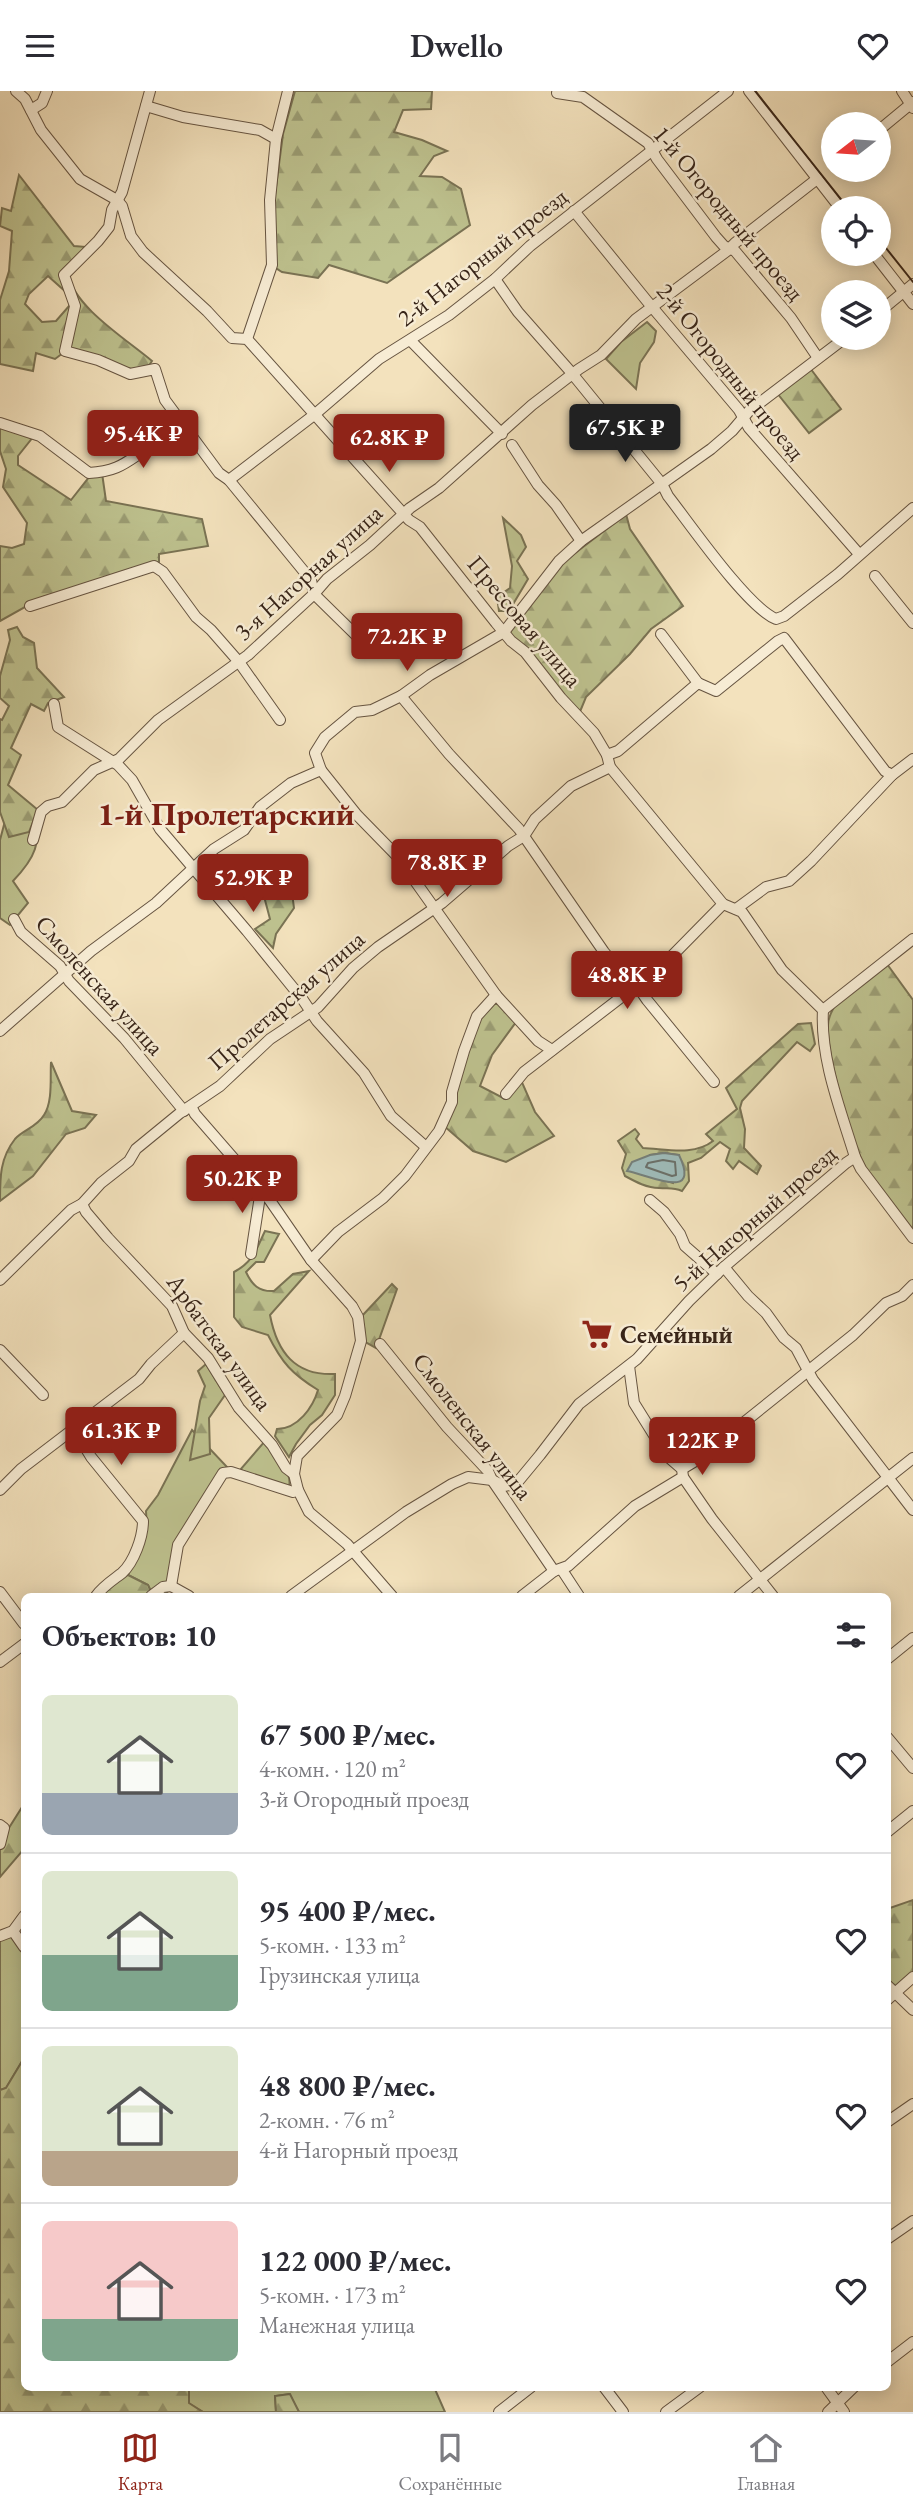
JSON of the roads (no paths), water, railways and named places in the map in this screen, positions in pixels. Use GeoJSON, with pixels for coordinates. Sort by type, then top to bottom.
{"type":"FeatureCollection","features":[{"type":"Feature","properties":{"kind":"street"},"geometry":{"type":"LineString","coordinates":[[16,91],[25,99],[41,130],[80,179],[117,200]]}},
{"type":"Feature","properties":{"kind":"street"},"geometry":{"type":"LineString","coordinates":[[31,110],[42,103],[47,91]]}},
{"type":"Feature","properties":{"kind":"street"},"geometry":{"type":"LineString","coordinates":[[150,91],[122,192],[108,227],[99,241],[64,275],[75,306],[65,351],[98,360],[130,374],[155,369],[165,400],[219,474],[229,480],[310,580],[314,594],[366,645]]}},
{"type":"Feature","properties":{"kind":"street"},"geometry":{"type":"LineString","coordinates":[[247,339],[271,265],[270,200],[276,139],[288,91]]}},
{"type":"Feature","properties":{"kind":"street","name":"2-й Нагорный проезд"},"geometry":{"type":"LineString","coordinates":[[229,480],[314,415],[379,359],[449,315],[495,279],[530,246],[728,91]]}},
{"type":"Feature","properties":{"kind":"street"},"geometry":{"type":"LineString","coordinates":[[749,91],[830,196]]}},
{"type":"Feature","properties":{"kind":"street"},"geometry":{"type":"LineString","coordinates":[[891,121],[912,105],[902,91]]}},
{"type":"Feature","properties":{"kind":"street","name":"1-й Огородный проезд"},"geometry":{"type":"LineString","coordinates":[[557,93],[583,97],[648,143],[716,237],[724,246],[735,251],[791,318],[818,358]]}},
{"type":"Feature","properties":{"kind":"street"},"geometry":{"type":"LineString","coordinates":[[146,106],[183,117],[260,130],[276,139]]}},
{"type":"Feature","properties":{"kind":"street","name":"3-я Нагорная улица"},"geometry":{"type":"LineString","coordinates":[[33,840],[41,812],[48,806],[62,802],[94,770],[119,759],[158,720],[239,662],[327,579],[370,545],[403,514],[439,488],[532,405],[601,355],[636,319],[817,179]]}},
{"type":"Feature","properties":{"kind":"street","name":"Прессовая улица"},"geometry":{"type":"LineString","coordinates":[[117,200],[122,206],[131,236],[143,252],[232,338],[247,339],[403,514],[420,527],[504,632],[526,652],[561,698],[594,733],[607,755],[610,767],[723,904],[741,912],[782,970],[823,1010]]}},
{"type":"Feature","properties":{"kind":"street","name":"2-й Огородный проезд"},"geometry":{"type":"LineString","coordinates":[[575,211],[739,410],[743,419],[859,554]]}},
{"type":"Feature","properties":{"kind":"street"},"geometry":{"type":"LineString","coordinates":[[883,266],[913,304]]}},
{"type":"Feature","properties":{"kind":"street"},"geometry":{"type":"LineString","coordinates":[[495,279],[518,312],[573,375],[662,484],[668,496],[745,593],[766,615],[776,619],[784,616],[913,508]]}},
{"type":"Feature","properties":{"kind":"street"},"geometry":{"type":"LineString","coordinates":[[891,302],[913,283]]}},
{"type":"Feature","properties":{"kind":"street"},"geometry":{"type":"LineString","coordinates":[[411,341],[502,434]]}},
{"type":"Feature","properties":{"kind":"street"},"geometry":{"type":"LineString","coordinates":[[552,1050],[538,1041],[496,995],[398,857],[357,815],[321,770],[316,753],[325,737],[355,712],[372,710],[401,696],[430,675],[504,632],[559,561],[582,541],[711,449],[750,411],[829,350]]}},
{"type":"Feature","properties":{"kind":"street"},"geometry":{"type":"LineString","coordinates":[[0,423],[40,436],[89,473],[113,470],[125,465],[139,454],[185,429]]}},
{"type":"Feature","properties":{"kind":"street"},"geometry":{"type":"LineString","coordinates":[[513,445],[538,485],[582,541]]}},
{"type":"Feature","properties":{"kind":"street"},"geometry":{"type":"LineString","coordinates":[[30,606],[155,566],[163,572],[196,617],[239,662],[280,720]]}},
{"type":"Feature","properties":{"kind":"street"},"geometry":{"type":"LineString","coordinates":[[875,576],[913,623]]}},
{"type":"Feature","properties":{"kind":"street"},"geometry":{"type":"LineString","coordinates":[[661,634],[698,683],[716,691],[784,638],[885,771],[891,775]]}},
{"type":"Feature","properties":{"kind":"street"},"geometry":{"type":"LineString","coordinates":[[607,755],[618,751],[698,683]]}},
{"type":"Feature","properties":{"kind":"street"},"geometry":{"type":"LineString","coordinates":[[401,696],[449,754],[524,836],[604,952],[618,970],[632,978],[714,1082]]}},
{"type":"Feature","properties":{"kind":"street"},"geometry":{"type":"LineString","coordinates":[[54,704],[58,727],[113,762],[132,780],[160,829],[192,869],[364,1073],[391,1116],[426,1147]]}},
{"type":"Feature","properties":{"kind":"street"},"geometry":{"type":"LineString","coordinates":[[736,909],[766,887],[789,881],[891,775],[913,759]]}},
{"type":"Feature","properties":{"kind":"street","name":"Пролетарская улица"},"geometry":{"type":"LineString","coordinates":[[0,1280],[71,1210],[129,1161],[136,1149],[187,1108],[220,1086],[270,1039],[311,1012],[353,968],[435,908],[508,846],[524,836],[535,819],[571,786],[610,767]]}},
{"type":"Feature","properties":{"kind":"street"},"geometry":{"type":"LineString","coordinates":[[0,1031],[91,951],[156,903],[214,849],[251,824],[260,807],[291,783],[321,770]]}},
{"type":"Feature","properties":{"kind":"street"},"geometry":{"type":"LineString","coordinates":[[506,1094],[524,1072],[663,965],[723,904]]}},
{"type":"Feature","properties":{"kind":"street","name":"Смоленская улица"},"geometry":{"type":"LineString","coordinates":[[14,919],[21,932],[60,966],[64,975],[195,1114],[264,1193],[311,1260],[352,1306],[358,1317],[361,1342],[337,1415],[297,1456],[294,1474]]}},
{"type":"Feature","properties":{"kind":"street"},"geometry":{"type":"LineString","coordinates":[[913,939],[823,1010],[822,1024],[829,1065],[855,1157],[861,1170],[913,1238]]}},
{"type":"Feature","properties":{"kind":"street"},"geometry":{"type":"LineString","coordinates":[[311,1260],[338,1232],[383,1198],[405,1176],[439,1131],[447,1114],[464,1051],[477,1016],[496,995]]}},
{"type":"Feature","properties":{"kind":"street","name":"5-й Нагорный проезд"},"geometry":{"type":"LineString","coordinates":[[295,1593],[406,1512],[468,1477],[492,1480],[504,1486],[516,1484],[579,1404],[629,1366],[721,1270],[855,1157]]}},
{"type":"Feature","properties":{"kind":"street"},"geometry":{"type":"LineString","coordinates":[[251,1254],[260,1196],[264,1193]]}},
{"type":"Feature","properties":{"kind":"street"},"geometry":{"type":"LineString","coordinates":[[650,1200],[664,1212],[685,1246],[721,1270],[766,1313],[784,1338],[796,1348],[813,1380],[913,1510]]}},
{"type":"Feature","properties":{"kind":"street","name":"Арбатская улица"},"geometry":{"type":"LineString","coordinates":[[82,1203],[86,1212],[108,1238],[172,1306],[184,1333],[208,1358],[239,1408],[272,1444],[286,1468],[294,1474]]}},
{"type":"Feature","properties":{"kind":"street"},"geometry":{"type":"LineString","coordinates":[[526,1593],[558,1571],[635,1506],[682,1473],[853,1335],[886,1303],[902,1296],[913,1285]]}},
{"type":"Feature","properties":{"kind":"street"},"geometry":{"type":"LineString","coordinates":[[0,1490],[21,1469],[139,1379],[184,1333]]}},
{"type":"Feature","properties":{"kind":"street","name":"Смоленская улица"},"geometry":{"type":"LineString","coordinates":[[380,1344],[447,1427],[488,1471],[576,1593]]}},
{"type":"Feature","properties":{"kind":"street"},"geometry":{"type":"LineString","coordinates":[[0,1349],[43,1395]]}},
{"type":"Feature","properties":{"kind":"street"},"geometry":{"type":"LineString","coordinates":[[629,1366],[634,1403],[667,1456],[771,1593]]}},
{"type":"Feature","properties":{"kind":"street"},"geometry":{"type":"LineString","coordinates":[[74,1430],[91,1457],[143,1521],[142,1537],[124,1571],[99,1593]]}},
{"type":"Feature","properties":{"kind":"street"},"geometry":{"type":"LineString","coordinates":[[743,1593],[913,1458]]}},
{"type":"Feature","properties":{"kind":"street"},"geometry":{"type":"LineString","coordinates":[[171,1586],[178,1545],[223,1473],[231,1472],[293,1492],[298,1490]]}},
{"type":"Feature","properties":{"kind":"street"},"geometry":{"type":"LineString","coordinates":[[294,1474],[298,1490],[309,1512],[348,1543],[389,1593]]}},
{"type":"Feature","properties":{"kind":"street"},"geometry":{"type":"LineString","coordinates":[[155,1593],[163,1587],[171,1586],[184,1593]]}},
{"type":"Feature","properties":{"kind":"street"},"geometry":{"type":"LineString","coordinates":[[0,1592],[21,1620]]}},
{"type":"Feature","properties":{"kind":"street"},"geometry":{"type":"LineString","coordinates":[[891,1656],[913,1638]]}},
{"type":"Feature","properties":{"kind":"street"},"geometry":{"type":"LineString","coordinates":[[0,1662],[21,1646]]}},
{"type":"Feature","properties":{"kind":"street"},"geometry":{"type":"LineString","coordinates":[[891,1742],[913,1767]]}},
{"type":"Feature","properties":{"kind":"street"},"geometry":{"type":"LineString","coordinates":[[891,1829],[913,1811]]}},
{"type":"Feature","properties":{"kind":"street"},"geometry":{"type":"LineString","coordinates":[[0,1844],[2,1826]]}},
{"type":"Feature","properties":{"kind":"street"},"geometry":{"type":"LineString","coordinates":[[0,1936],[13,1931],[21,1920]]}},
{"type":"Feature","properties":{"kind":"street"},"geometry":{"type":"LineString","coordinates":[[13,1931],[21,1943]]}},
{"type":"Feature","properties":{"kind":"street"},"geometry":{"type":"LineString","coordinates":[[891,1992],[913,1976]]}},
{"type":"Feature","properties":{"kind":"street"},"geometry":{"type":"LineString","coordinates":[[891,1994],[913,2010]]}},
{"type":"Feature","properties":{"kind":"street"},"geometry":{"type":"LineString","coordinates":[[891,2119],[913,2103]]}},
{"type":"Feature","properties":{"kind":"street"},"geometry":{"type":"LineString","coordinates":[[891,2236],[913,2221]]}},
{"type":"Feature","properties":{"kind":"street"},"geometry":{"type":"LineString","coordinates":[[891,2359],[913,2343]]}},
{"type":"Feature","properties":{"kind":"street"},"geometry":{"type":"LineString","coordinates":[[499,2412],[526,2391]]}},
{"type":"Feature","properties":{"kind":"street"},"geometry":{"type":"LineString","coordinates":[[607,2391],[623,2412]]}},
{"type":"Feature","properties":{"kind":"street"},"geometry":{"type":"LineString","coordinates":[[666,2412],[695,2391]]}},
{"type":"Feature","properties":{"kind":"street"},"geometry":{"type":"LineString","coordinates":[[829,2391],[844,2412]]}},
{"type":"Feature","properties":{"kind":"street"},"geometry":{"type":"LineString","coordinates":[[828,2412],[850,2391]]}},
{"type":"Feature","properties":{"kind":"water"},"geometry":{"type":"Polygon","coordinates":[[[664,1153],[679,1155],[684,1170],[683,1178],[678,1182],[658,1180],[627,1171],[632,1162],[664,1153]]]}},
{"type":"Feature","properties":{"kind":"tram line"},"geometry":{"type":"LineString","coordinates":[[755,91],[838,196]]}},
{"type":"Feature","properties":{"kind":"tram line"},"geometry":{"type":"LineString","coordinates":[[891,254],[913,282]]}},
{"type":"Feature","properties":{"kind":"place","name":"Семейный"},"geometry":{"type":"Point","coordinates":[597,1334]}},
{"type":"Feature","properties":{"kind":"district","name":"1-й Пролетарский"},"geometry":{"type":"Point","coordinates":[226,814]}}]}
